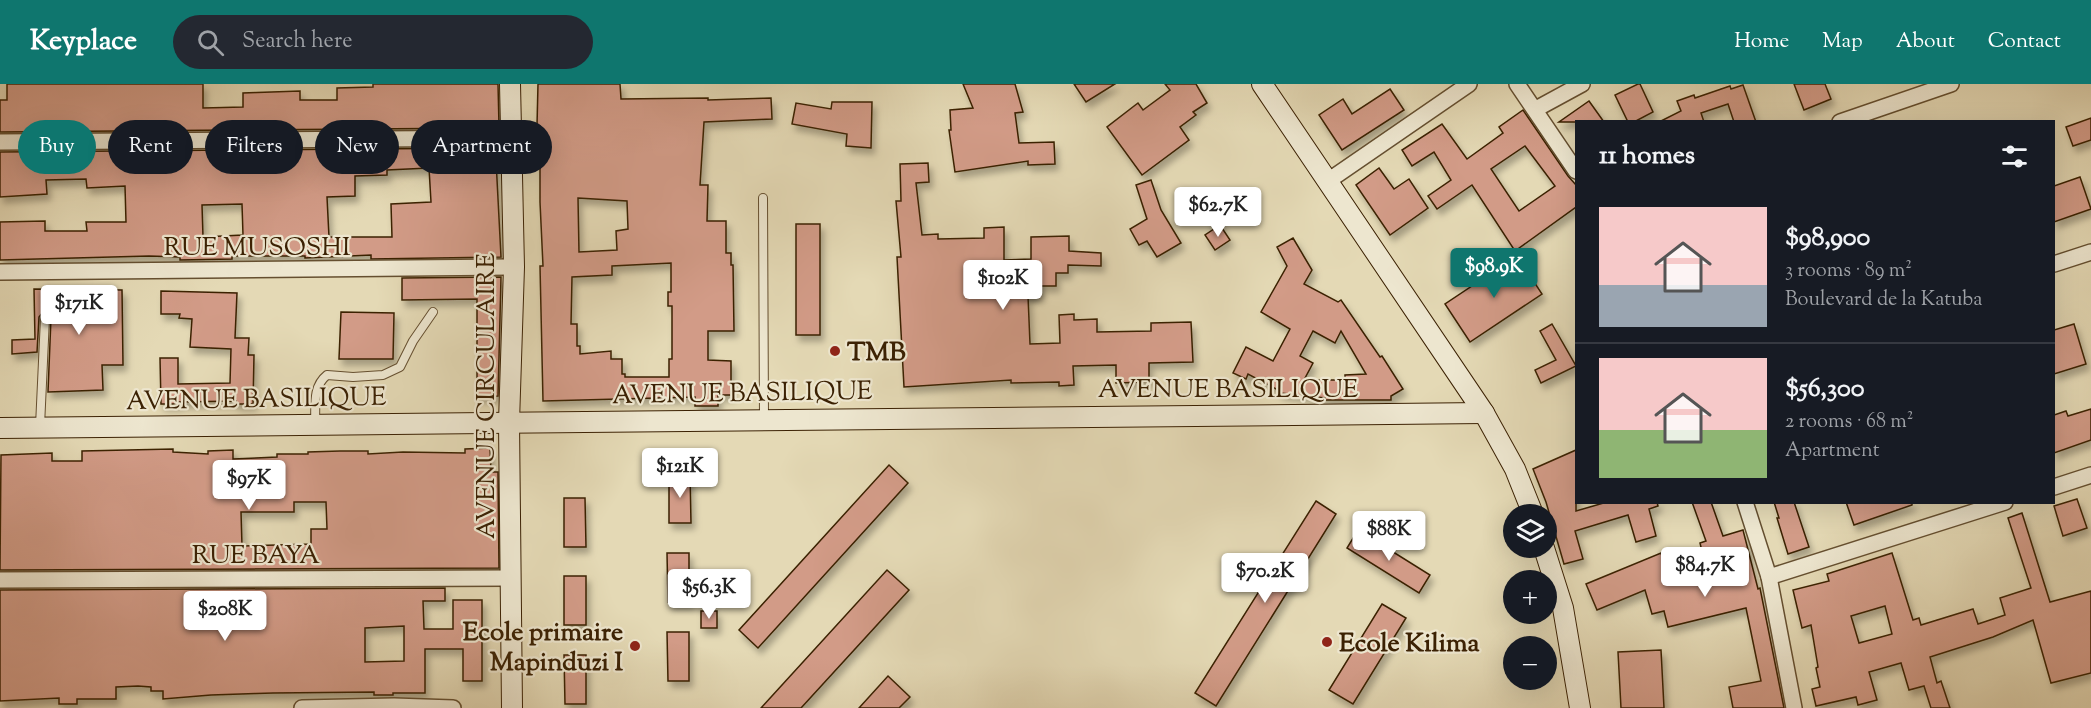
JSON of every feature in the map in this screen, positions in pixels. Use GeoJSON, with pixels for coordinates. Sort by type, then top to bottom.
{"type":"FeatureCollection","features":[{"type":"Feature","properties":{"kind":"street","name":"AVENUE CIRCULAIRE"},"geometry":{"type":"LineString","coordinates":[[510,84],[511,120]]}},
{"type":"Feature","properties":{"kind":"street"},"geometry":{"type":"LineString","coordinates":[[1262,84],[1484,413],[1515,469],[1529,504]]}},
{"type":"Feature","properties":{"kind":"street"},"geometry":{"type":"LineString","coordinates":[[1328,181],[1469,84]]}},
{"type":"Feature","properties":{"kind":"street"},"geometry":{"type":"LineString","coordinates":[[1517,84],[1575,169]]}},
{"type":"Feature","properties":{"kind":"street"},"geometry":{"type":"LineString","coordinates":[[1536,109],[1582,84]]}},
{"type":"Feature","properties":{"kind":"street"},"geometry":{"type":"LineString","coordinates":[[1846,120],[1951,84]]}},
{"type":"Feature","properties":{"kind":"street"},"geometry":{"type":"LineString","coordinates":[[0,142],[411,139]]}},
{"type":"Feature","properties":{"kind":"street","name":"AVENUE CIRCULAIRE"},"geometry":{"type":"LineString","coordinates":[[512,174],[514,267],[509,422],[512,708]]}},
{"type":"Feature","properties":{"kind":"street"},"geometry":{"type":"LineString","coordinates":[[2055,264],[2091,252]]}},
{"type":"Feature","properties":{"kind":"street","name":"RUE MUSOSHI"},"geometry":{"type":"LineString","coordinates":[[0,272],[514,267]]}},
{"type":"Feature","properties":{"kind":"street","name":"AVENUE BASILIQUE"},"geometry":{"type":"LineString","coordinates":[[0,428],[1484,413]]}},
{"type":"Feature","properties":{"kind":"street"},"geometry":{"type":"LineString","coordinates":[[2055,487],[2091,476]]}},
{"type":"Feature","properties":{"kind":"street"},"geometry":{"type":"LineString","coordinates":[[1746,504],[1769,577],[1794,708]]}},
{"type":"Feature","properties":{"kind":"street"},"geometry":{"type":"LineString","coordinates":[[1769,577],[1999,504]]}},
{"type":"Feature","properties":{"kind":"street"},"geometry":{"type":"LineString","coordinates":[[1547,558],[1563,608],[1580,708]]}},
{"type":"Feature","properties":{"kind":"street","name":"RUE BAYA"},"geometry":{"type":"LineString","coordinates":[[0,580],[512,578]]}},
{"type":"Feature","properties":{"kind":"street"},"geometry":{"type":"LineString","coordinates":[[302,708],[394,706],[453,708]]}},
{"type":"Feature","properties":{"kind":"lane"},"geometry":{"type":"LineString","coordinates":[[763,198],[764,419]]}},
{"type":"Feature","properties":{"kind":"lane"},"geometry":{"type":"LineString","coordinates":[[315,424],[319,381],[327,375],[353,377],[383,375],[400,367],[413,341],[433,312]]}},
{"type":"Feature","properties":{"kind":"lane"},"geometry":{"type":"LineString","coordinates":[[40,428],[45,318]]}},
{"type":"Feature","properties":{"kind":"building"},"geometry":{"type":"Polygon","coordinates":[[[7,84],[203,84],[203,108],[243,107],[243,93],[300,91],[300,100],[337,100],[337,88],[373,87],[373,84],[498,84],[499,120],[411,120],[411,129],[399,129],[399,120],[315,120],[315,129],[303,130],[303,120],[205,120],[205,130],[193,130],[193,120],[108,120],[108,131],[96,131],[96,120],[18,120],[18,132],[0,132],[0,100],[7,100],[7,84]]]}},
{"type":"Feature","properties":{"kind":"building"},"geometry":{"type":"Polygon","coordinates":[[[538,84],[620,84],[621,99],[771,98],[772,119],[704,122],[700,185],[708,185],[707,221],[726,221],[726,253],[731,253],[731,265],[733,265],[734,331],[708,331],[708,360],[731,361],[731,395],[718,395],[718,406],[695,406],[695,397],[543,401],[540,266],[543,266],[540,174],[552,174],[552,120],[537,120],[538,84]],[[578,198],[579,252],[617,250],[616,231],[628,229],[627,201],[578,198]],[[671,263],[612,266],[612,275],[572,277],[571,324],[577,324],[577,346],[580,346],[580,354],[611,351],[611,359],[622,359],[622,374],[625,374],[625,377],[669,377],[669,359],[672,359],[672,306],[668,306],[668,292],[671,292],[671,263]]]}},
{"type":"Feature","properties":{"kind":"building"},"geometry":{"type":"Polygon","coordinates":[[[963,84],[1015,84],[1023,112],[1015,113],[1019,143],[1054,142],[1055,164],[1028,165],[1028,161],[955,172],[949,130],[951,130],[950,110],[973,108],[963,84]]]}},
{"type":"Feature","properties":{"kind":"building"},"geometry":{"type":"Polygon","coordinates":[[[1074,84],[1115,84],[1086,102],[1074,84]]]}},
{"type":"Feature","properties":{"kind":"building"},"geometry":{"type":"Polygon","coordinates":[[[1165,84],[1196,84],[1207,103],[1193,112],[1196,115],[1180,127],[1189,140],[1142,175],[1107,127],[1138,103],[1143,110],[1170,90],[1165,84]]]}},
{"type":"Feature","properties":{"kind":"building"},"geometry":{"type":"Polygon","coordinates":[[[1640,84],[1653,112],[1638,120],[1627,120],[1615,95],[1640,84]]]}},
{"type":"Feature","properties":{"kind":"building"},"geometry":{"type":"Polygon","coordinates":[[[1794,84],[1825,84],[1831,99],[1804,110],[1794,84]]]}},
{"type":"Feature","properties":{"kind":"building"},"geometry":{"type":"Polygon","coordinates":[[[1743,85],[1755,120],[1733,120],[1728,104],[1701,113],[1703,120],[1663,120],[1681,111],[1677,101],[1694,95],[1695,98],[1730,86],[1731,89],[1743,85]]]}},
{"type":"Feature","properties":{"kind":"building"},"geometry":{"type":"Polygon","coordinates":[[[1390,89],[1404,110],[1342,150],[1319,115],[1343,99],[1352,114],[1390,89]]]}},
{"type":"Feature","properties":{"kind":"building"},"geometry":{"type":"Polygon","coordinates":[[[1589,101],[1603,120],[1575,120],[1575,122],[1559,122],[1589,101]]]}},
{"type":"Feature","properties":{"kind":"building"},"geometry":{"type":"Polygon","coordinates":[[[832,102],[872,102],[871,148],[846,146],[847,134],[792,124],[796,103],[831,109],[832,102]]]}},
{"type":"Feature","properties":{"kind":"building"},"geometry":{"type":"Polygon","coordinates":[[[1523,110],[1575,184],[1575,208],[1515,251],[1472,185],[1437,209],[1428,196],[1451,180],[1434,152],[1412,166],[1402,150],[1442,124],[1467,159],[1503,133],[1499,127],[1523,110]],[[1525,146],[1491,169],[1519,211],[1555,186],[1525,146]]]}},
{"type":"Feature","properties":{"kind":"building"},"geometry":{"type":"Polygon","coordinates":[[[2091,118],[2091,140],[2073,146],[2066,127],[2091,118]]]}},
{"type":"Feature","properties":{"kind":"building"},"geometry":{"type":"Polygon","coordinates":[[[315,149],[315,174],[387,174],[355,176],[355,196],[327,197],[329,237],[392,237],[391,204],[431,202],[429,174],[497,174],[501,257],[371,259],[371,255],[305,258],[305,256],[232,256],[232,259],[180,260],[180,257],[149,256],[0,260],[0,222],[45,221],[45,231],[87,231],[86,222],[126,222],[125,186],[87,188],[86,179],[46,180],[47,194],[0,197],[0,152],[18,152],[18,174],[96,174],[96,151],[108,151],[108,174],[193,174],[193,150],[205,150],[205,174],[303,174],[303,150],[315,149]],[[242,204],[202,205],[203,237],[243,235],[242,204]]]}},
{"type":"Feature","properties":{"kind":"building"},"geometry":{"type":"Polygon","coordinates":[[[399,149],[411,149],[411,169],[399,169],[399,149]]]}},
{"type":"Feature","properties":{"kind":"building"},"geometry":{"type":"Polygon","coordinates":[[[928,163],[929,182],[916,183],[922,235],[938,234],[938,239],[984,238],[984,228],[1004,227],[1004,260],[1031,259],[1031,237],[1069,236],[1069,251],[1101,253],[1101,266],[1068,265],[1068,273],[1056,273],[1056,286],[1040,286],[1040,296],[1028,296],[1030,344],[1060,343],[1059,315],[1074,314],[1074,320],[1097,319],[1097,332],[1151,331],[1151,323],[1191,322],[1193,362],[1149,363],[1149,382],[1116,383],[1116,365],[1073,366],[1074,385],[1059,386],[1059,382],[1011,383],[1011,380],[904,387],[897,257],[901,257],[896,201],[901,201],[900,164],[928,163]]]}},
{"type":"Feature","properties":{"kind":"building"},"geometry":{"type":"Polygon","coordinates":[[[1379,168],[1394,189],[1409,179],[1428,208],[1390,235],[1356,185],[1379,168]]]}},
{"type":"Feature","properties":{"kind":"building"},"geometry":{"type":"Polygon","coordinates":[[[2080,177],[2091,209],[2055,222],[2055,186],[2080,177]]]}},
{"type":"Feature","properties":{"kind":"building"},"geometry":{"type":"Polygon","coordinates":[[[1151,180],[1161,210],[1181,243],[1157,257],[1147,241],[1139,245],[1130,229],[1147,219],[1136,185],[1151,180]]]}},
{"type":"Feature","properties":{"kind":"building"},"geometry":{"type":"Polygon","coordinates":[[[796,224],[820,224],[820,335],[796,335],[796,224]]]}},
{"type":"Feature","properties":{"kind":"building"},"geometry":{"type":"Polygon","coordinates":[[[1220,225],[1230,240],[1215,250],[1205,235],[1220,225]]]}},
{"type":"Feature","properties":{"kind":"building"},"geometry":{"type":"Polygon","coordinates":[[[1293,238],[1312,270],[1304,284],[1338,302],[1341,300],[1403,389],[1391,396],[1391,400],[1325,400],[1325,398],[1280,393],[1248,374],[1246,379],[1233,373],[1246,347],[1273,361],[1290,329],[1261,312],[1287,266],[1277,247],[1293,238]],[[1313,331],[1300,356],[1313,363],[1304,380],[1345,380],[1345,375],[1366,374],[1341,331],[1335,343],[1313,331]]]}},
{"type":"Feature","properties":{"kind":"building"},"geometry":{"type":"Polygon","coordinates":[[[1517,256],[1542,294],[1470,342],[1445,304],[1517,256]]]}},
{"type":"Feature","properties":{"kind":"building"},"geometry":{"type":"Polygon","coordinates":[[[501,277],[498,396],[477,397],[477,299],[402,300],[402,278],[501,277]]]}},
{"type":"Feature","properties":{"kind":"building"},"geometry":{"type":"Polygon","coordinates":[[[34,289],[122,290],[123,365],[102,365],[103,390],[48,392],[51,318],[48,313],[43,312],[39,317],[37,352],[12,354],[12,340],[35,339],[34,289]]]}},
{"type":"Feature","properties":{"kind":"building"},"geometry":{"type":"Polygon","coordinates":[[[161,291],[237,293],[235,338],[249,338],[248,355],[254,355],[253,404],[236,404],[236,401],[161,404],[160,358],[178,358],[178,384],[230,383],[231,349],[190,347],[192,319],[179,318],[180,314],[161,314],[161,291]]]}},
{"type":"Feature","properties":{"kind":"building"},"geometry":{"type":"Polygon","coordinates":[[[341,312],[394,313],[393,359],[339,359],[341,312]]]}},
{"type":"Feature","properties":{"kind":"building"},"geometry":{"type":"Polygon","coordinates":[[[1552,324],[1575,364],[1575,366],[1541,383],[1535,370],[1556,360],[1540,331],[1552,324]]]}},
{"type":"Feature","properties":{"kind":"building"},"geometry":{"type":"Polygon","coordinates":[[[2074,324],[2086,364],[2055,374],[2055,330],[2074,324]]]}},
{"type":"Feature","properties":{"kind":"building"},"geometry":{"type":"Polygon","coordinates":[[[2091,409],[2091,440],[2055,453],[2055,415],[2066,411],[2068,416],[2091,409]]]}},
{"type":"Feature","properties":{"kind":"building"},"geometry":{"type":"Polygon","coordinates":[[[490,448],[491,472],[498,472],[499,568],[0,570],[1,455],[52,453],[52,461],[82,461],[82,451],[173,449],[173,452],[208,454],[208,451],[233,450],[233,459],[340,451],[368,451],[368,454],[465,453],[465,449],[490,448]],[[294,502],[294,512],[241,512],[242,546],[311,544],[311,529],[327,529],[326,502],[294,502]]]}},
{"type":"Feature","properties":{"kind":"building"},"geometry":{"type":"Polygon","coordinates":[[[1575,450],[1576,511],[1600,504],[1658,504],[1658,506],[1649,509],[1656,536],[1636,542],[1628,515],[1575,531],[1583,559],[1564,564],[1557,540],[1557,504],[1547,504],[1533,469],[1575,450]]]}},
{"type":"Feature","properties":{"kind":"building"},"geometry":{"type":"Polygon","coordinates":[[[889,465],[908,483],[758,648],[739,630],[889,465]]]}},
{"type":"Feature","properties":{"kind":"building"},"geometry":{"type":"Polygon","coordinates":[[[669,474],[690,474],[691,523],[669,523],[669,474]]]}},
{"type":"Feature","properties":{"kind":"building"},"geometry":{"type":"Polygon","coordinates":[[[564,498],[585,498],[586,547],[564,547],[564,498]]]}},
{"type":"Feature","properties":{"kind":"building"},"geometry":{"type":"Polygon","coordinates":[[[2077,499],[2087,528],[2063,536],[2054,506],[2077,499]]]}},
{"type":"Feature","properties":{"kind":"building"},"geometry":{"type":"Polygon","coordinates":[[[1316,501],[1336,514],[1216,706],[1195,693],[1316,501]]]}},
{"type":"Feature","properties":{"kind":"building"},"geometry":{"type":"Polygon","coordinates":[[[1693,504],[1712,504],[1723,536],[1743,530],[1758,589],[1760,588],[1784,708],[1733,708],[1729,687],[1761,681],[1746,608],[1668,627],[1664,611],[1652,614],[1645,590],[1597,610],[1586,584],[1661,553],[1666,570],[1704,560],[1700,543],[1706,541],[1693,504]]]}},
{"type":"Feature","properties":{"kind":"building"},"geometry":{"type":"Polygon","coordinates":[[[1775,504],[1795,504],[1809,547],[1788,554],[1777,518],[1779,518],[1775,504]]]}},
{"type":"Feature","properties":{"kind":"building"},"geometry":{"type":"Polygon","coordinates":[[[1847,504],[1912,504],[1912,505],[1854,525],[1847,504]]]}},
{"type":"Feature","properties":{"kind":"building"},"geometry":{"type":"Polygon","coordinates":[[[2022,513],[2050,602],[2091,591],[2091,673],[2051,683],[2033,620],[1993,637],[1930,657],[1937,683],[1941,681],[1950,708],[1931,708],[1924,686],[1909,690],[1901,663],[1869,672],[1877,700],[1858,705],[1856,697],[1816,706],[1812,689],[1820,687],[1811,625],[1802,628],[1793,590],[1829,581],[1827,574],[1892,553],[1913,620],[1919,618],[1921,625],[1973,609],[1978,624],[2005,615],[2000,598],[2031,588],[2008,518],[2022,513]],[[1885,606],[1851,616],[1859,643],[1892,634],[1885,606]]]}},
{"type":"Feature","properties":{"kind":"building"},"geometry":{"type":"Polygon","coordinates":[[[1358,530],[1430,575],[1419,593],[1347,548],[1358,530]]]}},
{"type":"Feature","properties":{"kind":"building"},"geometry":{"type":"Polygon","coordinates":[[[667,553],[689,553],[689,602],[668,602],[667,553]]]}},
{"type":"Feature","properties":{"kind":"building"},"geometry":{"type":"Polygon","coordinates":[[[887,570],[909,590],[801,708],[761,708],[887,570]]]}},
{"type":"Feature","properties":{"kind":"building"},"geometry":{"type":"Polygon","coordinates":[[[564,576],[586,576],[586,625],[564,625],[564,576]]]}},
{"type":"Feature","properties":{"kind":"building"},"geometry":{"type":"Polygon","coordinates":[[[445,588],[445,601],[423,601],[424,629],[453,629],[453,600],[482,600],[482,681],[463,681],[463,649],[425,649],[425,693],[374,695],[374,692],[273,693],[163,699],[163,691],[151,691],[151,687],[138,686],[116,687],[116,699],[77,699],[77,704],[59,704],[59,698],[0,701],[0,590],[445,588]],[[404,626],[365,628],[365,662],[404,661],[404,626]]]}},
{"type":"Feature","properties":{"kind":"building"},"geometry":{"type":"Polygon","coordinates":[[[1382,604],[1406,618],[1353,704],[1329,690],[1382,604]]]}},
{"type":"Feature","properties":{"kind":"building"},"geometry":{"type":"Polygon","coordinates":[[[701,611],[717,611],[717,628],[701,628],[701,611]]]}},
{"type":"Feature","properties":{"kind":"building"},"geometry":{"type":"Polygon","coordinates":[[[667,632],[689,632],[689,681],[668,681],[667,632]]]}},
{"type":"Feature","properties":{"kind":"building"},"geometry":{"type":"Polygon","coordinates":[[[1661,650],[1664,708],[1621,708],[1618,652],[1661,650]]]}},
{"type":"Feature","properties":{"kind":"building"},"geometry":{"type":"Polygon","coordinates":[[[564,655],[586,655],[586,704],[565,704],[564,655]]]}},
{"type":"Feature","properties":{"kind":"building"},"geometry":{"type":"Polygon","coordinates":[[[888,676],[910,697],[899,708],[859,708],[888,676]]]}},
{"type":"Feature","properties":{"kind":"place","name":"TMB"},"geometry":{"type":"Point","coordinates":[835,351]}},
{"type":"Feature","properties":{"kind":"place","name":"Ecole Kilima"},"geometry":{"type":"Point","coordinates":[1327,642]}},
{"type":"Feature","properties":{"kind":"place","name":"Ecole primaire Mapinduzi I"},"geometry":{"type":"Point","coordinates":[635,646]}}]}
